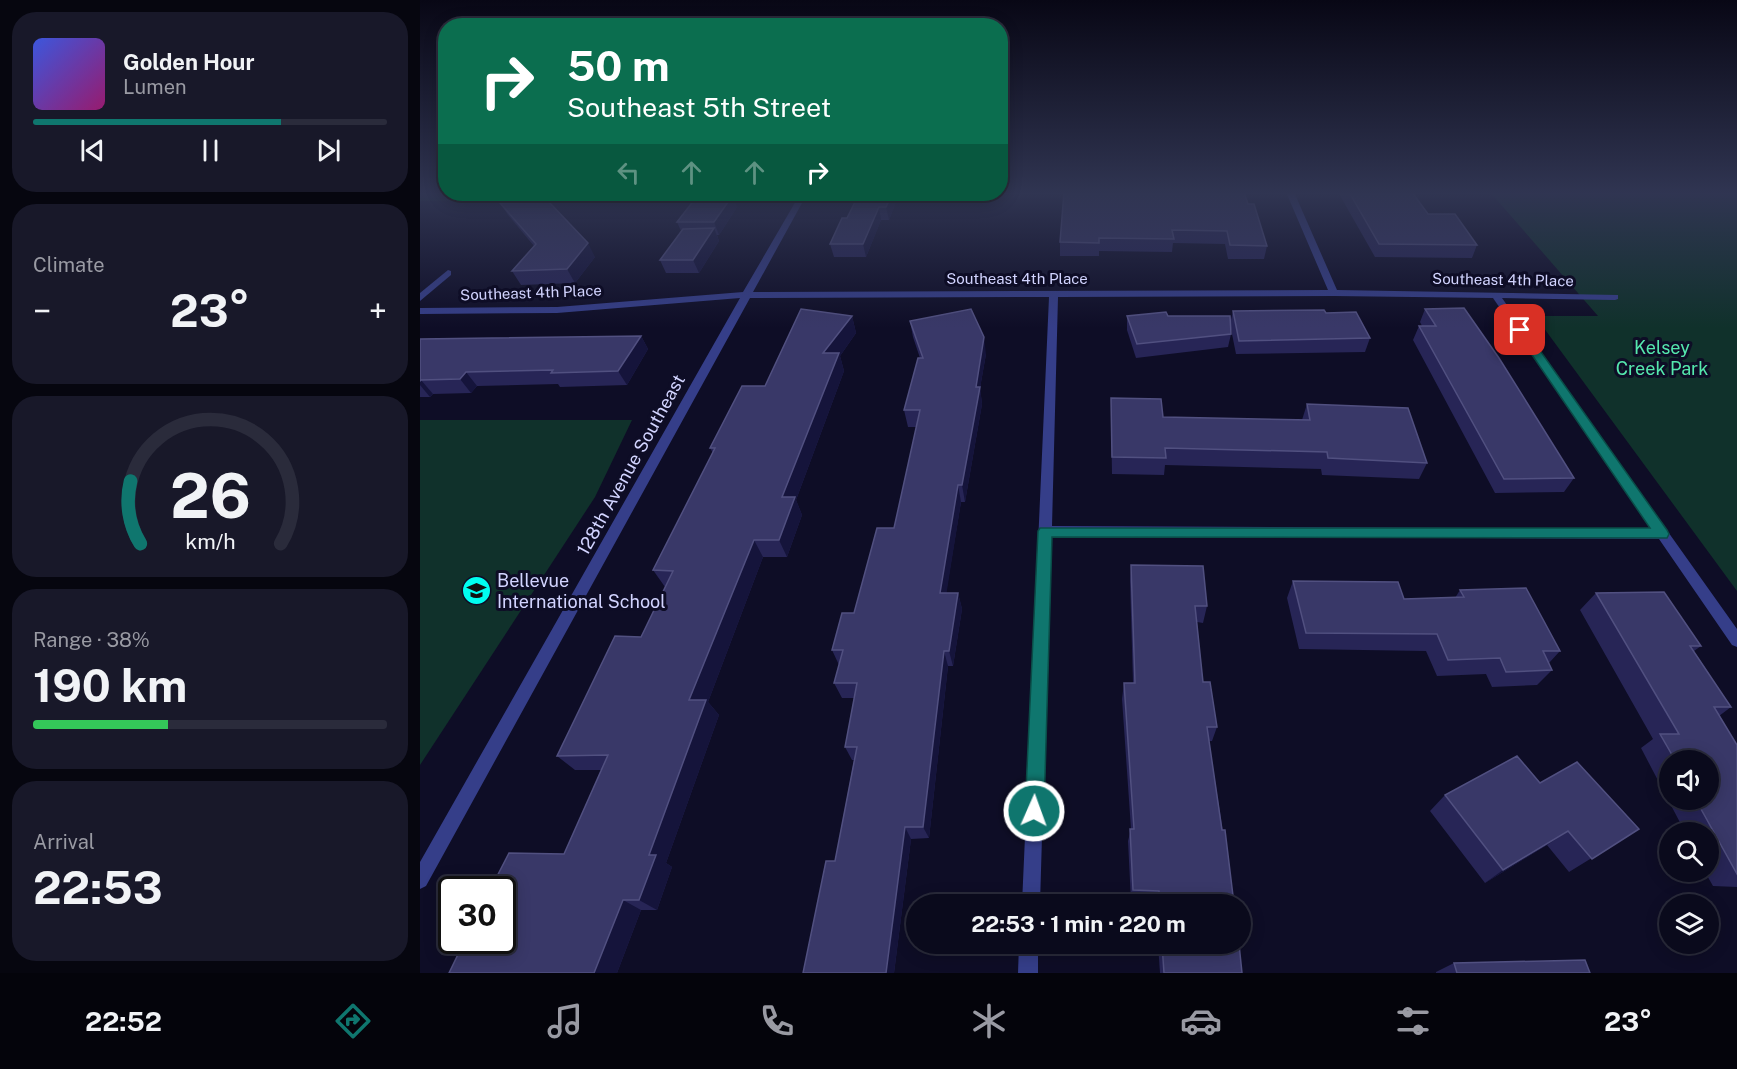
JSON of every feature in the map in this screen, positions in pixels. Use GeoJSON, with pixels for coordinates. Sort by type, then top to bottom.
{"type":"FeatureCollection","features":[{"type":"Feature","properties":{"kind":"street","name":"128th Avenue Southeast"},"geometry":{"type":"LineString","coordinates":[[420,880],[779,237]]}},
{"type":"Feature","properties":{"kind":"street"},"geometry":{"type":"LineString","coordinates":[[1310,237],[1334,293]]}},
{"type":"Feature","properties":{"kind":"street"},"geometry":{"type":"LineString","coordinates":[[420,298],[448,273]]}},
{"type":"Feature","properties":{"kind":"street","name":"Southeast 4th Place"},"geometry":{"type":"LineString","coordinates":[[420,311],[557,310],[746,295],[1334,293],[1615,297]]}},
{"type":"Feature","properties":{"kind":"street"},"geometry":{"type":"LineString","coordinates":[[1031,894],[1054,294]]}},
{"type":"Feature","properties":{"kind":"street"},"geometry":{"type":"LineString","coordinates":[[1496,295],[1737,641]]}},
{"type":"Feature","properties":{"kind":"street"},"geometry":{"type":"LineString","coordinates":[[1045,531],[1662,534]]}},
{"type":"Feature","properties":{"kind":"street"},"geometry":{"type":"LineString","coordinates":[[1028,973],[1029,954]]}},
{"type":"Feature","properties":{"kind":"green space","name":"Kelsey Creek Park"},"geometry":{"type":"Polygon","coordinates":[[[1530,237],[1737,237],[1737,591],[1535,316],[1598,316],[1530,237]]]}},
{"type":"Feature","properties":{"kind":"green space","name":"Bellevue International School"},"geometry":{"type":"Polygon","coordinates":[[[420,420],[632,420],[595,497],[420,765],[420,420]]]}},
{"type":"Feature","properties":{"kind":"building"},"geometry":{"type":"Polygon","coordinates":[[[530,237],[583,237],[588,243],[567,269],[512,271],[536,244],[530,237]]]}},
{"type":"Feature","properties":{"kind":"building"},"geometry":{"type":"Polygon","coordinates":[[[677,237],[708,237],[693,260],[660,260],[677,237]]]}},
{"type":"Feature","properties":{"kind":"building"},"geometry":{"type":"Polygon","coordinates":[[[833,237],[866,237],[863,244],[830,244],[833,237]]]}},
{"type":"Feature","properties":{"kind":"building"},"geometry":{"type":"Polygon","coordinates":[[[1060,237],[1174,239],[1099,238],[1099,243],[1060,242],[1060,237]]]}},
{"type":"Feature","properties":{"kind":"building"},"geometry":{"type":"Polygon","coordinates":[[[1228,237],[1264,237],[1267,246],[1230,245],[1228,237]]]}},
{"type":"Feature","properties":{"kind":"building"},"geometry":{"type":"Polygon","coordinates":[[[1375,237],[1472,237],[1477,245],[1379,244],[1375,237]]]}},
{"type":"Feature","properties":{"kind":"building"},"geometry":{"type":"Polygon","coordinates":[[[1464,308],[1499,358],[1574,478],[1504,479],[1419,326],[1436,326],[1425,309],[1464,308]]]}},
{"type":"Feature","properties":{"kind":"building"},"geometry":{"type":"Polygon","coordinates":[[[801,309],[852,316],[823,353],[839,353],[782,497],[795,497],[779,540],[754,540],[689,700],[706,700],[649,855],[656,855],[639,900],[623,900],[594,973],[449,973],[458,954],[516,954],[516,876],[497,876],[509,853],[564,854],[608,755],[557,756],[615,636],[641,637],[673,571],[653,570],[715,448],[710,448],[742,386],[765,386],[801,309]]]}},
{"type":"Feature","properties":{"kind":"building"},"geometry":{"type":"Polygon","coordinates":[[[971,309],[984,337],[976,387],[980,387],[962,485],[958,485],[940,593],[958,593],[949,651],[944,651],[923,827],[905,827],[886,973],[803,973],[826,861],[835,861],[857,747],[845,747],[857,683],[834,683],[843,650],[832,650],[842,613],[854,613],[877,528],[894,528],[920,410],[904,410],[918,358],[923,358],[910,321],[971,309]]]}},
{"type":"Feature","properties":{"kind":"building"},"geometry":{"type":"Polygon","coordinates":[[[1324,310],[1326,313],[1356,312],[1370,338],[1239,341],[1233,311],[1324,310]]]}},
{"type":"Feature","properties":{"kind":"building"},"geometry":{"type":"Polygon","coordinates":[[[1166,312],[1168,316],[1230,316],[1231,334],[1137,344],[1127,316],[1166,312]]]}},
{"type":"Feature","properties":{"kind":"building"},"geometry":{"type":"Polygon","coordinates":[[[641,336],[618,371],[466,372],[460,379],[420,381],[420,339],[641,336]]]}},
{"type":"Feature","properties":{"kind":"building"},"geometry":{"type":"Polygon","coordinates":[[[1111,398],[1161,399],[1163,417],[1310,420],[1307,404],[1408,408],[1427,463],[1328,458],[1327,452],[1165,448],[1166,458],[1112,457],[1111,398]]]}},
{"type":"Feature","properties":{"kind":"building"},"geometry":{"type":"Polygon","coordinates":[[[1131,565],[1203,566],[1207,606],[1195,606],[1203,682],[1210,682],[1217,727],[1207,727],[1222,830],[1225,830],[1233,894],[1159,894],[1159,891],[1133,890],[1130,829],[1134,829],[1124,683],[1135,683],[1131,565]]]}},
{"type":"Feature","properties":{"kind":"building"},"geometry":{"type":"Polygon","coordinates":[[[1293,581],[1398,582],[1404,599],[1464,597],[1460,590],[1526,588],[1560,651],[1543,651],[1552,670],[1506,672],[1500,658],[1448,660],[1437,634],[1306,633],[1293,581]]]}},
{"type":"Feature","properties":{"kind":"building"},"geometry":{"type":"Polygon","coordinates":[[[1664,592],[1701,646],[1690,646],[1731,707],[1714,707],[1737,745],[1737,874],[1719,842],[1719,822],[1708,822],[1702,810],[1719,810],[1719,750],[1669,750],[1660,734],[1679,734],[1596,593],[1664,592]]]}},
{"type":"Feature","properties":{"kind":"building"},"geometry":{"type":"Polygon","coordinates":[[[1517,756],[1540,783],[1577,762],[1639,829],[1592,859],[1568,831],[1503,870],[1445,795],[1517,756]]]}},
{"type":"Feature","properties":{"kind":"building"},"geometry":{"type":"Polygon","coordinates":[[[1163,954],[1240,954],[1242,973],[1164,973],[1163,954]]]}},
{"type":"Feature","properties":{"kind":"building"},"geometry":{"type":"Polygon","coordinates":[[[1585,960],[1590,973],[1457,973],[1454,963],[1585,960]]]}},
{"type":"Feature","properties":{"kind":"place","name":"Bellevue International School"},"geometry":{"type":"Point","coordinates":[476,591]}},
{"type":"Feature","properties":{"kind":"route"},"geometry":{"type":"LineString","coordinates":[[1034,811],[1045,531],[1662,534],[1520,330]]}}]}
